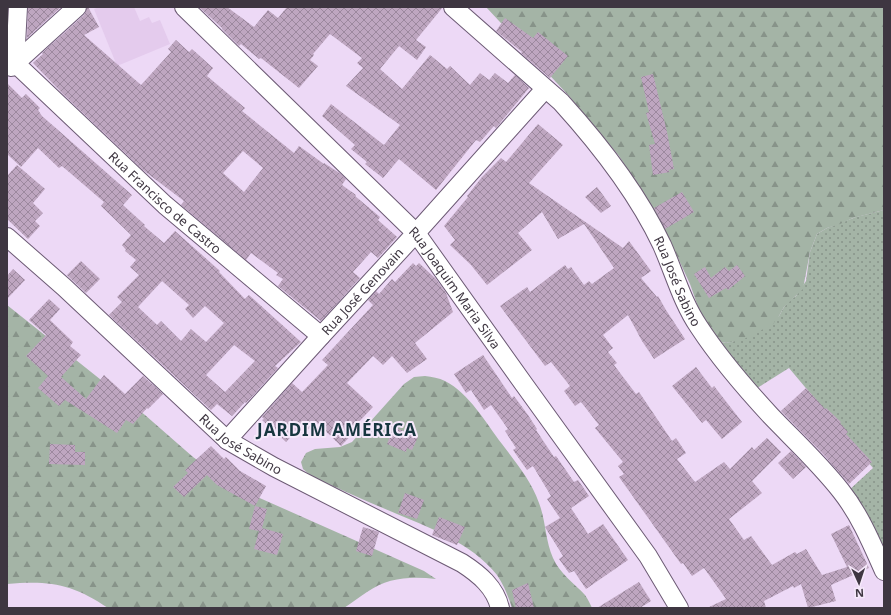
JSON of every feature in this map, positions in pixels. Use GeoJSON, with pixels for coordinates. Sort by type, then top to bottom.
{"type":"FeatureCollection","features":[{"type":"Feature","properties":{"kind":"street"},"geometry":{"type":"LineString","coordinates":[[11,67],[18,7]]}},
{"type":"Feature","properties":{"kind":"street"},"geometry":{"type":"LineString","coordinates":[[11,67],[77,7]]}},
{"type":"Feature","properties":{"kind":"street","name":"Rua Joaquim Maria Silva"},"geometry":{"type":"LineString","coordinates":[[184,7],[416,233],[648,556],[679,608]]}},
{"type":"Feature","properties":{"kind":"street","name":"Rua José Sabino"},"geometry":{"type":"LineString","coordinates":[[453,7],[561,102],[612,162],[647,217],[662,246],[683,297],[698,326],[722,360],[745,387],[841,491],[868,536],[884,571]]}},
{"type":"Feature","properties":{"kind":"street","name":"Rua Francisco de Castro"},"geometry":{"type":"LineString","coordinates":[[11,67],[165,205],[321,336]]}},
{"type":"Feature","properties":{"kind":"street","name":"Rua José Genovain"},"geometry":{"type":"LineString","coordinates":[[227,440],[545,89]]}},
{"type":"Feature","properties":{"kind":"street","name":"Rua José Sabino"},"geometry":{"type":"LineString","coordinates":[[7,237],[64,287],[227,440],[274,467],[462,563],[473,570],[490,586],[500,608]]}},
{"type":"Feature","properties":{"kind":"shaded area"},"geometry":{"type":"Polygon","coordinates":[[[99,7],[134,7],[140,21],[149,17],[152,23],[160,20],[170,44],[117,66],[94,9],[99,7]]]}},
{"type":"Feature","properties":{"kind":"green space"},"geometry":{"type":"Polygon","coordinates":[[[486,7],[884,7],[884,210],[853,218],[827,228],[817,234],[810,252],[803,289],[784,307],[773,324],[746,338],[732,342],[717,343],[698,307],[690,284],[672,245],[619,156],[569,96],[486,7]]]}},
{"type":"Feature","properties":{"kind":"green space"},"geometry":{"type":"Polygon","coordinates":[[[884,210],[884,552],[847,492],[873,468],[789,368],[754,390],[717,343],[732,342],[779,316],[784,307],[796,296],[806,281],[810,252],[817,234],[827,228],[856,217],[884,210]]]}},
{"type":"Feature","properties":{"kind":"green space"},"geometry":{"type":"Polygon","coordinates":[[[7,305],[145,415],[193,457],[235,487],[424,571],[436,579],[409,578],[383,583],[344,608],[108,608],[83,594],[60,586],[36,583],[7,584],[7,305]]]}},
{"type":"Feature","properties":{"kind":"green space"},"geometry":{"type":"Polygon","coordinates":[[[425,376],[438,378],[445,381],[462,393],[476,409],[518,465],[536,495],[543,517],[550,551],[556,564],[563,574],[585,595],[592,608],[512,608],[506,591],[497,575],[475,553],[448,537],[320,480],[310,475],[303,469],[301,462],[306,453],[315,449],[340,447],[352,442],[404,384],[414,377],[425,376]]]}},
{"type":"Feature","properties":{"kind":"building"},"geometry":{"type":"Polygon","coordinates":[[[28,7],[61,7],[27,38],[28,7]]]}},
{"type":"Feature","properties":{"kind":"building"},"geometry":{"type":"Polygon","coordinates":[[[88,7],[99,27],[84,35],[141,85],[171,52],[168,49],[176,40],[189,52],[192,49],[213,68],[207,76],[245,108],[242,111],[294,153],[299,146],[341,174],[346,179],[342,185],[356,195],[355,196],[380,217],[378,220],[397,237],[378,258],[371,252],[353,272],[360,278],[321,321],[278,286],[283,279],[276,275],[278,273],[251,253],[246,260],[181,205],[184,201],[143,170],[63,94],[33,63],[84,15],[88,7]],[[243,151],[223,173],[244,192],[263,168],[243,151]]]}},
{"type":"Feature","properties":{"kind":"building"},"geometry":{"type":"Polygon","coordinates":[[[199,7],[227,7],[254,27],[268,10],[278,18],[287,7],[443,7],[416,40],[426,47],[417,60],[399,46],[380,69],[402,89],[430,55],[447,69],[450,66],[470,85],[480,73],[489,80],[495,73],[508,83],[515,75],[529,88],[496,128],[494,126],[480,142],[476,140],[436,190],[399,159],[383,178],[365,164],[367,162],[351,149],[355,145],[322,116],[331,104],[384,145],[400,125],[346,86],[363,68],[357,63],[362,58],[330,34],[313,54],[314,55],[310,60],[318,66],[299,88],[241,44],[239,46],[199,7]]]}},
{"type":"Feature","properties":{"kind":"building"},"geometry":{"type":"Polygon","coordinates":[[[505,18],[533,38],[538,32],[568,56],[550,78],[521,53],[522,52],[496,31],[505,18]]]}},
{"type":"Feature","properties":{"kind":"building"},"geometry":{"type":"Polygon","coordinates":[[[653,74],[674,169],[668,170],[670,172],[653,175],[649,145],[655,144],[646,113],[649,112],[641,77],[653,74]]]}},
{"type":"Feature","properties":{"kind":"building"},"geometry":{"type":"Polygon","coordinates":[[[7,83],[22,98],[26,94],[40,108],[38,110],[42,116],[132,195],[123,205],[145,225],[144,226],[164,243],[175,231],[220,271],[219,272],[245,299],[249,295],[301,342],[275,366],[278,368],[232,416],[217,404],[211,410],[109,315],[122,302],[117,297],[139,275],[130,267],[136,260],[125,251],[126,250],[122,245],[131,235],[101,206],[104,202],[62,166],[59,168],[38,148],[21,167],[7,154],[7,83]],[[162,281],[138,307],[157,325],[161,321],[181,341],[191,329],[206,342],[224,323],[205,306],[193,318],[185,309],[189,305],[162,281]],[[234,345],[206,375],[225,392],[255,361],[234,345]]]}},
{"type":"Feature","properties":{"kind":"building"},"geometry":{"type":"Polygon","coordinates":[[[538,124],[563,145],[529,183],[623,248],[629,241],[651,271],[641,278],[657,297],[658,296],[685,339],[654,359],[628,315],[603,335],[613,348],[608,352],[617,363],[614,365],[636,394],[639,392],[672,441],[676,438],[686,453],[677,459],[695,482],[724,462],[730,469],[752,447],[754,450],[767,438],[781,452],[752,481],[762,493],[729,519],[744,540],[751,536],[772,565],[795,552],[797,554],[806,549],[822,575],[847,567],[831,534],[849,525],[869,568],[831,585],[836,601],[808,608],[801,584],[794,588],[793,586],[764,601],[766,608],[707,608],[726,599],[704,568],[692,576],[683,563],[681,564],[619,477],[624,474],[618,466],[623,462],[595,428],[599,425],[581,402],[575,406],[564,391],[570,386],[551,362],[545,366],[500,306],[527,287],[530,292],[565,265],[568,269],[571,267],[584,285],[589,281],[592,284],[614,268],[584,224],[558,239],[542,212],[518,233],[532,250],[487,285],[471,265],[450,245],[455,240],[444,226],[482,177],[501,158],[506,162],[538,124]]]}},
{"type":"Feature","properties":{"kind":"building"},"geometry":{"type":"Polygon","coordinates":[[[17,165],[45,189],[33,203],[43,213],[35,221],[40,226],[28,239],[7,219],[7,176],[17,165]]]}},
{"type":"Feature","properties":{"kind":"building"},"geometry":{"type":"Polygon","coordinates":[[[597,187],[611,206],[601,213],[585,197],[597,187]]]}},
{"type":"Feature","properties":{"kind":"building"},"geometry":{"type":"Polygon","coordinates":[[[682,192],[694,212],[665,229],[654,208],[682,192]]]}},
{"type":"Feature","properties":{"kind":"building"},"geometry":{"type":"Polygon","coordinates":[[[81,261],[100,279],[86,293],[67,275],[81,261]]]}},
{"type":"Feature","properties":{"kind":"building"},"geometry":{"type":"Polygon","coordinates":[[[413,263],[416,266],[419,263],[436,279],[446,293],[453,312],[415,343],[427,359],[407,373],[392,356],[383,365],[373,356],[347,383],[373,407],[355,426],[357,429],[341,446],[316,422],[302,436],[296,431],[286,442],[262,420],[264,419],[262,417],[292,383],[302,392],[305,389],[328,365],[322,360],[373,305],[368,300],[376,291],[379,294],[392,279],[395,282],[413,263]]]}},
{"type":"Feature","properties":{"kind":"building"},"geometry":{"type":"Polygon","coordinates":[[[737,265],[745,276],[728,290],[726,288],[709,298],[694,274],[705,267],[711,278],[725,267],[729,271],[737,265]]]}},
{"type":"Feature","properties":{"kind":"building"},"geometry":{"type":"Polygon","coordinates":[[[13,269],[25,280],[7,299],[7,276],[13,269]]]}},
{"type":"Feature","properties":{"kind":"building"},"geometry":{"type":"Polygon","coordinates":[[[49,299],[60,309],[50,320],[73,342],[70,346],[81,355],[61,377],[86,399],[104,375],[125,394],[143,376],[163,394],[148,409],[147,408],[133,424],[126,420],[117,433],[65,400],[59,406],[38,388],[48,376],[26,356],[46,335],[29,320],[49,299]]]}},
{"type":"Feature","properties":{"kind":"building"},"geometry":{"type":"Polygon","coordinates":[[[483,355],[512,398],[514,396],[528,415],[554,457],[556,456],[574,482],[578,480],[589,496],[571,508],[588,534],[603,524],[628,560],[586,589],[574,571],[569,573],[559,559],[563,556],[545,527],[560,518],[547,499],[551,496],[533,466],[527,470],[513,450],[516,448],[505,431],[508,429],[491,405],[484,410],[471,390],[466,393],[454,374],[483,355]]]}},
{"type":"Feature","properties":{"kind":"building"},"geometry":{"type":"Polygon","coordinates":[[[696,367],[712,388],[714,386],[742,422],[722,439],[706,420],[702,423],[672,386],[696,367]]]}},
{"type":"Feature","properties":{"kind":"building"},"geometry":{"type":"Polygon","coordinates":[[[806,388],[825,409],[826,408],[841,422],[840,423],[848,432],[846,434],[872,462],[849,484],[824,455],[781,411],[806,388]]]}},
{"type":"Feature","properties":{"kind":"building"},"geometry":{"type":"Polygon","coordinates":[[[394,427],[418,437],[412,450],[407,448],[406,452],[387,444],[394,427]]]}},
{"type":"Feature","properties":{"kind":"building"},"geometry":{"type":"Polygon","coordinates":[[[50,444],[75,445],[75,452],[85,452],[85,465],[49,464],[50,444]]]}},
{"type":"Feature","properties":{"kind":"building"},"geometry":{"type":"Polygon","coordinates":[[[211,446],[224,459],[226,457],[240,471],[266,486],[255,506],[217,485],[207,475],[184,497],[173,487],[188,473],[185,470],[211,446]]]}},
{"type":"Feature","properties":{"kind":"building"},"geometry":{"type":"Polygon","coordinates":[[[791,451],[806,467],[793,479],[778,463],[791,451]]]}},
{"type":"Feature","properties":{"kind":"building"},"geometry":{"type":"Polygon","coordinates":[[[405,493],[424,500],[417,519],[398,513],[405,493]]]}},
{"type":"Feature","properties":{"kind":"building"},"geometry":{"type":"Polygon","coordinates":[[[255,506],[267,509],[262,528],[283,534],[277,555],[254,549],[259,531],[249,529],[255,506]]]}},
{"type":"Feature","properties":{"kind":"building"},"geometry":{"type":"Polygon","coordinates":[[[439,517],[465,527],[457,545],[432,535],[439,517]]]}},
{"type":"Feature","properties":{"kind":"building"},"geometry":{"type":"Polygon","coordinates":[[[363,527],[379,532],[372,556],[356,551],[363,527]]]}},
{"type":"Feature","properties":{"kind":"building"},"geometry":{"type":"Polygon","coordinates":[[[639,582],[651,601],[640,608],[597,608],[639,582]]]}},
{"type":"Feature","properties":{"kind":"building"},"geometry":{"type":"Polygon","coordinates":[[[528,583],[534,608],[516,608],[512,590],[528,583]]]}},
{"type":"Feature","properties":{"kind":"district","name":"JARDIM AMÉRICA"},"geometry":{"type":"Point","coordinates":[337,430]}}]}
